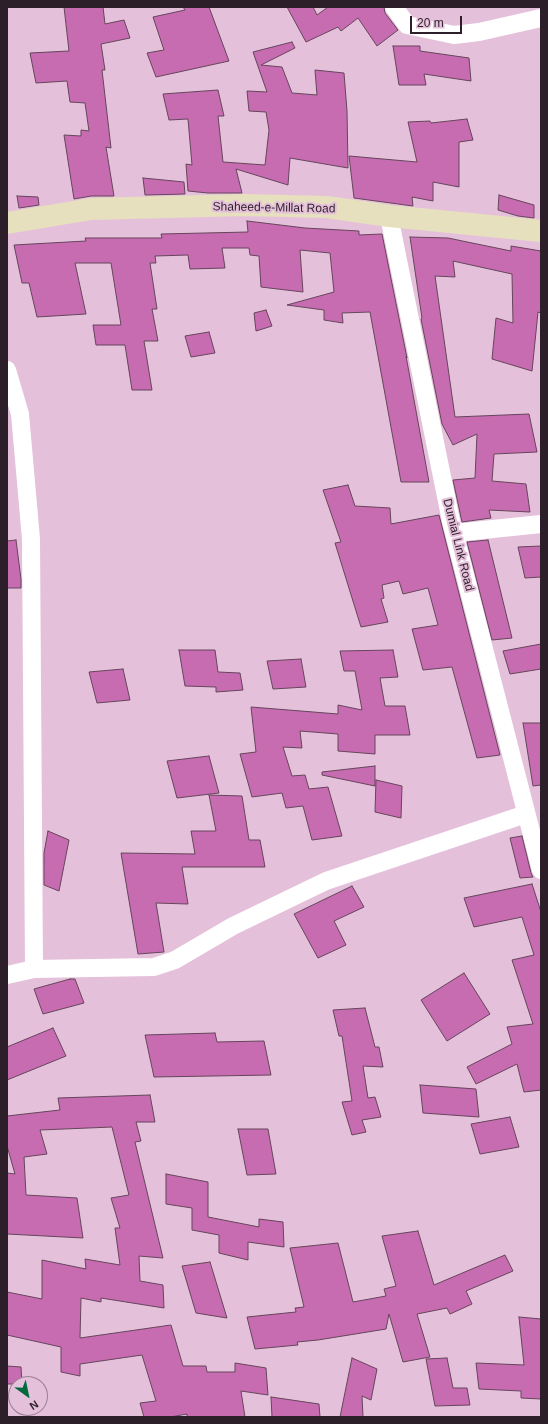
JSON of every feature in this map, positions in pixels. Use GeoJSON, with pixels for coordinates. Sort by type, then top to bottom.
{"type":"FeatureCollection","features":[{"type":"Feature","properties":{"kind":"main road","name":"Shaheed-e-Millat Road"},"geometry":{"type":"LineString","coordinates":[[7,223],[91,209],[245,205],[327,207],[389,216],[541,231]]}},
{"type":"Feature","properties":{"kind":"street"},"geometry":{"type":"LineString","coordinates":[[394,7],[407,25],[454,35],[479,32],[541,18]]}},
{"type":"Feature","properties":{"kind":"street","name":"Dumial Link Road"},"geometry":{"type":"LineString","coordinates":[[389,216],[454,533],[541,870]]}},
{"type":"Feature","properties":{"kind":"street"},"geometry":{"type":"LineString","coordinates":[[7,370],[20,414],[31,538],[34,969]]}},
{"type":"Feature","properties":{"kind":"street"},"geometry":{"type":"LineString","coordinates":[[454,533],[541,524]]}},
{"type":"Feature","properties":{"kind":"street"},"geometry":{"type":"LineString","coordinates":[[7,974],[34,969],[154,967],[175,960],[233,926],[326,881],[526,814]]}},
{"type":"Feature","properties":{"kind":"building"},"geometry":{"type":"Polygon","coordinates":[[[64,7],[103,7],[105,24],[124,20],[130,38],[101,44],[105,70],[102,70],[111,148],[106,147],[114,196],[91,196],[74,199],[64,135],[81,136],[81,130],[89,131],[85,103],[70,102],[67,81],[36,83],[30,53],[69,51],[64,7]]]}},
{"type":"Feature","properties":{"kind":"building"},"geometry":{"type":"Polygon","coordinates":[[[183,7],[209,7],[229,61],[156,77],[147,53],[164,50],[153,17],[185,10],[183,7]]]}},
{"type":"Feature","properties":{"kind":"building"},"geometry":{"type":"Polygon","coordinates":[[[287,7],[313,7],[317,15],[328,7],[384,7],[385,13],[398,30],[377,46],[358,18],[341,31],[338,27],[306,42],[287,7]]]}},
{"type":"Feature","properties":{"kind":"building"},"geometry":{"type":"Polygon","coordinates":[[[292,42],[295,48],[261,65],[282,67],[292,93],[317,95],[315,70],[344,73],[347,111],[348,168],[290,158],[288,185],[236,169],[242,193],[208,193],[188,191],[186,164],[192,165],[188,119],[169,120],[163,94],[218,90],[224,116],[218,116],[223,162],[265,165],[269,130],[266,112],[249,111],[247,91],[267,92],[253,52],[292,42]]]}},
{"type":"Feature","properties":{"kind":"building"},"geometry":{"type":"Polygon","coordinates":[[[393,46],[420,46],[420,51],[469,58],[471,81],[424,74],[426,85],[399,85],[393,46]]]}},
{"type":"Feature","properties":{"kind":"building"},"geometry":{"type":"Polygon","coordinates":[[[467,119],[473,140],[459,142],[459,187],[433,182],[433,201],[412,197],[413,206],[354,198],[349,156],[417,162],[408,122],[430,121],[431,123],[467,119]]]}},
{"type":"Feature","properties":{"kind":"building"},"geometry":{"type":"Polygon","coordinates":[[[143,178],[184,182],[185,194],[145,195],[143,178]]]}},
{"type":"Feature","properties":{"kind":"building"},"geometry":{"type":"Polygon","coordinates":[[[499,195],[534,205],[534,218],[518,216],[498,210],[499,195]]]}},
{"type":"Feature","properties":{"kind":"building"},"geometry":{"type":"Polygon","coordinates":[[[17,196],[38,197],[39,205],[19,208],[17,196]]]}},
{"type":"Feature","properties":{"kind":"building"},"geometry":{"type":"Polygon","coordinates":[[[247,221],[305,228],[359,231],[359,235],[382,234],[407,358],[406,356],[429,482],[401,482],[370,312],[342,313],[343,323],[324,320],[324,310],[287,305],[334,292],[330,253],[300,250],[303,292],[261,287],[259,256],[250,255],[249,248],[222,248],[225,268],[190,269],[188,255],[155,256],[156,263],[150,263],[157,309],[152,309],[158,341],[144,341],[152,390],[132,390],[125,345],[96,345],[93,325],[121,325],[111,263],[75,263],[86,314],[37,317],[29,283],[22,283],[14,245],[86,241],[85,238],[162,238],[161,234],[248,232],[247,221]]]}},
{"type":"Feature","properties":{"kind":"building"},"geometry":{"type":"Polygon","coordinates":[[[410,237],[448,238],[511,251],[511,246],[541,251],[541,313],[538,312],[532,371],[492,359],[496,318],[513,323],[512,274],[453,261],[455,277],[435,276],[455,417],[529,414],[537,452],[494,454],[492,481],[526,484],[530,512],[489,510],[491,518],[462,522],[453,480],[475,478],[477,434],[453,445],[442,424],[421,319],[410,237]]]}},
{"type":"Feature","properties":{"kind":"building"},"geometry":{"type":"Polygon","coordinates":[[[266,310],[272,326],[256,331],[254,313],[266,310]]]}},
{"type":"Feature","properties":{"kind":"building"},"geometry":{"type":"Polygon","coordinates":[[[209,332],[215,353],[191,357],[185,336],[209,332]]]}},
{"type":"Feature","properties":{"kind":"building"},"geometry":{"type":"Polygon","coordinates":[[[348,485],[355,506],[390,508],[391,524],[439,515],[500,755],[477,758],[452,667],[423,670],[412,629],[438,625],[428,588],[403,594],[399,581],[382,585],[384,598],[381,599],[388,622],[361,627],[335,543],[341,542],[323,490],[348,485]]]}},
{"type":"Feature","properties":{"kind":"building"},"geometry":{"type":"Polygon","coordinates":[[[16,540],[21,588],[7,588],[7,541],[16,540]]]}},
{"type":"Feature","properties":{"kind":"building"},"geometry":{"type":"Polygon","coordinates":[[[488,540],[512,638],[492,640],[467,542],[488,540]]]}},
{"type":"Feature","properties":{"kind":"building"},"geometry":{"type":"Polygon","coordinates":[[[541,546],[541,577],[525,578],[518,547],[541,546]]]}},
{"type":"Feature","properties":{"kind":"building"},"geometry":{"type":"Polygon","coordinates":[[[541,644],[541,669],[510,674],[503,651],[541,644]]]}},
{"type":"Feature","properties":{"kind":"building"},"geometry":{"type":"Polygon","coordinates":[[[179,650],[215,650],[218,672],[240,673],[243,690],[216,692],[216,687],[185,686],[179,650]]]}},
{"type":"Feature","properties":{"kind":"building"},"geometry":{"type":"Polygon","coordinates":[[[393,650],[398,677],[380,678],[385,706],[405,706],[410,735],[375,735],[375,754],[338,751],[338,734],[300,731],[302,748],[283,747],[292,776],[305,775],[309,789],[328,787],[342,836],[312,840],[303,806],[286,808],[282,793],[252,797],[240,754],[256,752],[251,707],[338,714],[338,705],[362,710],[355,671],[344,671],[340,651],[393,650]]]}},
{"type":"Feature","properties":{"kind":"building"},"geometry":{"type":"Polygon","coordinates":[[[301,659],[306,687],[273,689],[267,661],[301,659]]]}},
{"type":"Feature","properties":{"kind":"building"},"geometry":{"type":"Polygon","coordinates":[[[123,669],[130,700],[97,703],[89,672],[123,669]]]}},
{"type":"Feature","properties":{"kind":"building"},"geometry":{"type":"Polygon","coordinates":[[[523,723],[541,723],[541,785],[533,786],[523,723]]]}},
{"type":"Feature","properties":{"kind":"building"},"geometry":{"type":"Polygon","coordinates":[[[209,756],[219,793],[177,798],[167,761],[209,756]]]}},
{"type":"Feature","properties":{"kind":"building"},"geometry":{"type":"Polygon","coordinates":[[[375,766],[375,786],[322,775],[322,772],[375,766]]]}},
{"type":"Feature","properties":{"kind":"building"},"geometry":{"type":"Polygon","coordinates":[[[376,780],[402,786],[401,818],[375,812],[376,780]]]}},
{"type":"Feature","properties":{"kind":"building"},"geometry":{"type":"Polygon","coordinates":[[[209,795],[242,796],[249,840],[260,840],[265,867],[182,867],[188,904],[156,903],[164,952],[138,954],[121,853],[195,854],[191,831],[216,831],[209,795]]]}},
{"type":"Feature","properties":{"kind":"building"},"geometry":{"type":"Polygon","coordinates":[[[48,831],[69,840],[59,891],[44,885],[44,853],[48,831]]]}},
{"type":"Feature","properties":{"kind":"building"},"geometry":{"type":"Polygon","coordinates":[[[522,836],[533,877],[520,878],[510,838],[522,836]]]}},
{"type":"Feature","properties":{"kind":"building"},"geometry":{"type":"Polygon","coordinates":[[[532,884],[541,912],[541,1090],[524,1092],[517,1064],[476,1084],[467,1067],[512,1044],[507,1027],[533,1024],[512,960],[534,955],[522,917],[474,927],[464,898],[532,884]]]}},
{"type":"Feature","properties":{"kind":"building"},"geometry":{"type":"Polygon","coordinates":[[[352,886],[364,907],[334,921],[346,945],[318,958],[294,914],[352,886]]]}},
{"type":"Feature","properties":{"kind":"building"},"geometry":{"type":"Polygon","coordinates":[[[464,973],[490,1014],[447,1041],[421,1000],[464,973]]]}},
{"type":"Feature","properties":{"kind":"building"},"geometry":{"type":"Polygon","coordinates":[[[75,979],[84,1003],[43,1014],[34,989],[75,979]]]}},
{"type":"Feature","properties":{"kind":"building"},"geometry":{"type":"Polygon","coordinates":[[[365,1008],[375,1047],[379,1047],[383,1067],[363,1066],[368,1098],[375,1097],[381,1117],[362,1120],[366,1132],[352,1135],[342,1102],[352,1101],[342,1036],[339,1036],[333,1010],[365,1008]]]}},
{"type":"Feature","properties":{"kind":"building"},"geometry":{"type":"Polygon","coordinates":[[[53,1028],[66,1056],[7,1080],[7,1047],[53,1028]]]}},
{"type":"Feature","properties":{"kind":"building"},"geometry":{"type":"Polygon","coordinates":[[[215,1033],[217,1042],[264,1041],[271,1075],[154,1077],[145,1035],[215,1033]]]}},
{"type":"Feature","properties":{"kind":"building"},"geometry":{"type":"Polygon","coordinates":[[[420,1085],[476,1089],[479,1117],[423,1113],[420,1085]]]}},
{"type":"Feature","properties":{"kind":"building"},"geometry":{"type":"Polygon","coordinates":[[[150,1095],[155,1122],[136,1122],[141,1141],[135,1142],[163,1258],[139,1256],[140,1281],[163,1285],[164,1308],[101,1298],[101,1302],[81,1298],[80,1338],[171,1325],[183,1366],[206,1366],[207,1372],[235,1372],[235,1363],[266,1368],[268,1395],[241,1391],[245,1417],[187,1417],[187,1414],[170,1417],[144,1417],[140,1403],[156,1401],[142,1355],[80,1364],[80,1376],[61,1372],[61,1347],[7,1335],[7,1292],[42,1299],[42,1260],[86,1269],[85,1259],[120,1265],[115,1228],[120,1228],[111,1198],[129,1195],[112,1127],[40,1130],[47,1154],[24,1157],[26,1195],[77,1198],[83,1238],[7,1234],[7,1173],[15,1174],[7,1146],[7,1116],[60,1110],[58,1098],[150,1095]]]}},
{"type":"Feature","properties":{"kind":"building"},"geometry":{"type":"Polygon","coordinates":[[[510,1117],[519,1147],[480,1154],[471,1124],[510,1117]]]}},
{"type":"Feature","properties":{"kind":"building"},"geometry":{"type":"Polygon","coordinates":[[[238,1129],[268,1129],[276,1174],[247,1175],[238,1129]]]}},
{"type":"Feature","properties":{"kind":"building"},"geometry":{"type":"Polygon","coordinates":[[[166,1174],[208,1182],[208,1217],[259,1227],[259,1219],[283,1222],[284,1247],[248,1242],[248,1260],[219,1253],[219,1235],[192,1230],[192,1208],[166,1204],[166,1174]]]}},
{"type":"Feature","properties":{"kind":"building"},"geometry":{"type":"Polygon","coordinates":[[[418,1231],[434,1285],[505,1255],[513,1271],[466,1291],[472,1304],[450,1314],[447,1308],[417,1314],[430,1357],[403,1362],[389,1314],[386,1329],[297,1342],[298,1345],[255,1349],[247,1317],[296,1312],[295,1308],[304,1307],[290,1248],[338,1243],[353,1302],[386,1296],[384,1289],[396,1286],[382,1236],[418,1231]]]}},
{"type":"Feature","properties":{"kind":"building"},"geometry":{"type":"Polygon","coordinates":[[[210,1262],[227,1318],[196,1313],[182,1266],[210,1262]]]}},
{"type":"Feature","properties":{"kind":"building"},"geometry":{"type":"Polygon","coordinates":[[[519,1317],[541,1319],[541,1399],[521,1398],[521,1391],[479,1389],[476,1363],[524,1365],[519,1317]]]}},
{"type":"Feature","properties":{"kind":"building"},"geometry":{"type":"Polygon","coordinates":[[[352,1358],[377,1369],[371,1400],[362,1396],[363,1417],[340,1417],[352,1358]]]}},
{"type":"Feature","properties":{"kind":"building"},"geometry":{"type":"Polygon","coordinates":[[[447,1358],[453,1388],[467,1388],[470,1405],[435,1406],[426,1359],[447,1358]]]}},
{"type":"Feature","properties":{"kind":"building"},"geometry":{"type":"Polygon","coordinates":[[[7,1366],[21,1367],[22,1376],[8,1376],[7,1384],[7,1366]]]}},
{"type":"Feature","properties":{"kind":"building"},"geometry":{"type":"Polygon","coordinates":[[[271,1397],[319,1404],[320,1417],[272,1417],[271,1397]]]}}]}
